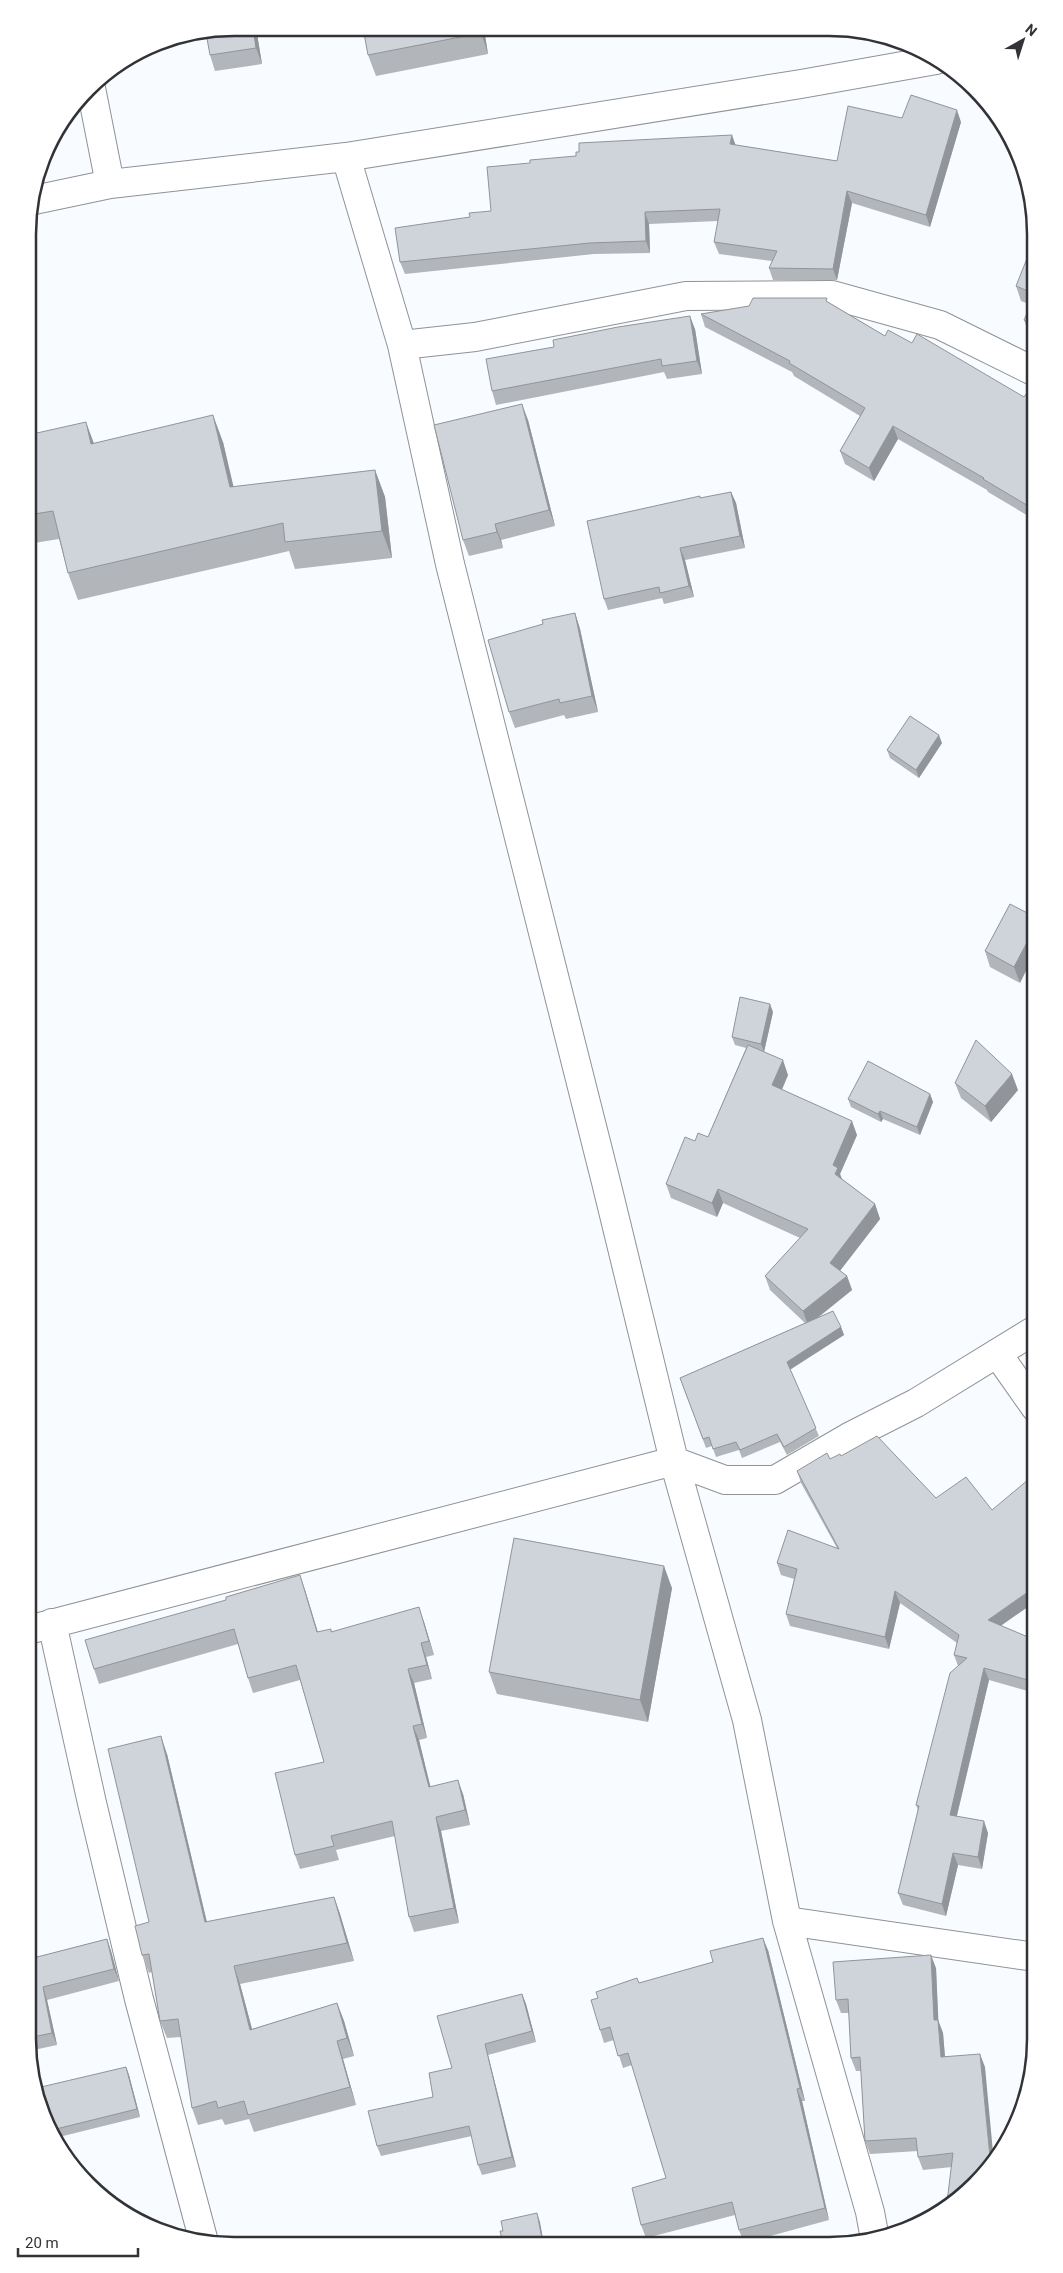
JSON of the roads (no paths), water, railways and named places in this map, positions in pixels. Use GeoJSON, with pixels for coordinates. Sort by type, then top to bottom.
{"type":"FeatureCollection","features":[{"type":"Feature","properties":{"kind":"street"},"geometry":{"type":"LineString","coordinates":[[40,199],[110,184],[346,157],[801,84],[926,62]]}},
{"type":"Feature","properties":{"kind":"street"},"geometry":{"type":"LineString","coordinates":[[93,96],[110,184]]}},
{"type":"Feature","properties":{"kind":"street"},"geometry":{"type":"LineString","coordinates":[[346,157],[402,345],[450,564],[674,1460],[746,1720],[787,1921],[867,2203],[873,2232]]}},
{"type":"Feature","properties":{"kind":"street"},"geometry":{"type":"LineString","coordinates":[[402,345],[475,337],[686,296],[832,295],[940,325],[1027,368]]}},
{"type":"Feature","properties":{"kind":"street"},"geometry":{"type":"LineString","coordinates":[[202,2234],[139,1999],[92,1803],[40,1626],[674,1460],[726,1480],[774,1480],[849,1437],[916,1403],[1027,1335]]}},
{"type":"Feature","properties":{"kind":"street"},"geometry":{"type":"LineString","coordinates":[[997,1353],[1027,1396]]}},
{"type":"Feature","properties":{"kind":"street"},"geometry":{"type":"LineString","coordinates":[[787,1921],[1027,1956]]}}]}
